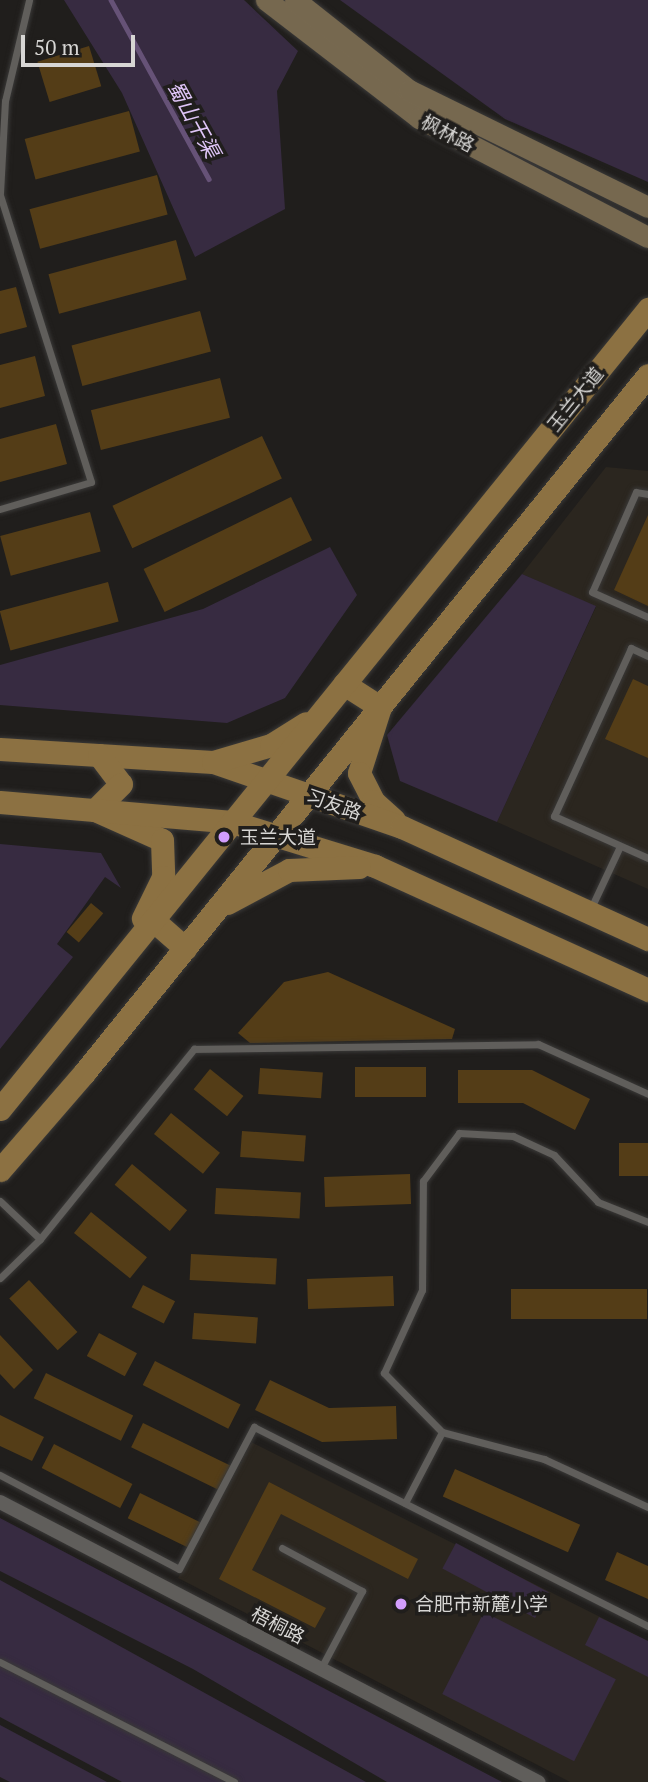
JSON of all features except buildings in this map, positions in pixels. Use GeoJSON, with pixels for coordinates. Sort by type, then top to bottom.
{"type":"FeatureCollection","features":[{"type":"Feature","properties":{"kind":"main road","name":"枫林路"},"geometry":{"type":"LineString","coordinates":[[266,0],[419,118],[648,237]]}},
{"type":"Feature","properties":{"kind":"main road","name":"枫林路"},"geometry":{"type":"LineString","coordinates":[[295,0],[409,90],[648,207]]}},
{"type":"Feature","properties":{"kind":"main road","name":"玉兰大道"},"geometry":{"type":"LineString","coordinates":[[0,1109],[648,309]]}},
{"type":"Feature","properties":{"kind":"main road"},"geometry":{"type":"LineString","coordinates":[[0,1170],[186,948],[648,375]]}},
{"type":"Feature","properties":{"kind":"main road"},"geometry":{"type":"LineString","coordinates":[[344,684],[380,707]]}},
{"type":"Feature","properties":{"kind":"main road"},"geometry":{"type":"LineString","coordinates":[[380,707],[359,773],[373,801],[402,827]]}},
{"type":"Feature","properties":{"kind":"main road"},"geometry":{"type":"LineString","coordinates":[[213,762],[271,745],[321,713]]}},
{"type":"Feature","properties":{"kind":"main road","name":"习友路"},"geometry":{"type":"LineString","coordinates":[[0,749],[213,762],[402,827],[648,939]]}},
{"type":"Feature","properties":{"kind":"main road"},"geometry":{"type":"LineString","coordinates":[[96,810],[121,784],[99,755]]}},
{"type":"Feature","properties":{"kind":"main road"},"geometry":{"type":"LineString","coordinates":[[0,802],[232,822],[375,866],[648,990]]}},
{"type":"Feature","properties":{"kind":"main road"},"geometry":{"type":"LineString","coordinates":[[96,810],[162,840],[163,877],[128,952]]}},
{"type":"Feature","properties":{"kind":"main road"},"geometry":{"type":"LineString","coordinates":[[218,908],[289,870],[375,866]]}},
{"type":"Feature","properties":{"kind":"main road"},"geometry":{"type":"LineString","coordinates":[[153,920],[186,948]]}},
{"type":"Feature","properties":{"kind":"street","name":"梧桐路"},"geometry":{"type":"LineString","coordinates":[[0,1502],[538,1782]]}},
{"type":"Feature","properties":{"kind":"lane"},"geometry":{"type":"LineString","coordinates":[[0,509],[91,482],[0,195],[5,101],[29,0]]}},
{"type":"Feature","properties":{"kind":"lane"},"geometry":{"type":"LineString","coordinates":[[648,494],[636,492],[592,592],[648,617]]}},
{"type":"Feature","properties":{"kind":"lane"},"geometry":{"type":"LineString","coordinates":[[648,656],[631,648],[554,816],[648,859]]}},
{"type":"Feature","properties":{"kind":"lane"},"geometry":{"type":"LineString","coordinates":[[589,912],[620,846]]}},
{"type":"Feature","properties":{"kind":"lane"},"geometry":{"type":"LineString","coordinates":[[0,1278],[40,1239],[194,1049],[538,1044],[648,1094]]}},
{"type":"Feature","properties":{"kind":"lane"},"geometry":{"type":"LineString","coordinates":[[648,1222],[598,1202],[554,1155],[513,1136],[459,1133],[423,1181],[422,1290],[384,1373],[442,1432],[544,1459],[648,1507]]}},
{"type":"Feature","properties":{"kind":"lane"},"geometry":{"type":"LineString","coordinates":[[0,1200],[40,1239]]}},
{"type":"Feature","properties":{"kind":"lane"},"geometry":{"type":"LineString","coordinates":[[0,1475],[179,1569],[254,1427],[648,1626]]}},
{"type":"Feature","properties":{"kind":"lane"},"geometry":{"type":"LineString","coordinates":[[405,1503],[442,1432]]}},
{"type":"Feature","properties":{"kind":"lane"},"geometry":{"type":"LineString","coordinates":[[282,1548],[362,1591],[321,1669]]}},
{"type":"Feature","properties":{"kind":"lane"},"geometry":{"type":"LineString","coordinates":[[0,1662],[234,1782]]}},
{"type":"Feature","properties":{"kind":"shaded area"},"geometry":{"type":"Polygon","coordinates":[[[64,0],[244,0],[298,51],[277,91],[285,209],[195,257],[122,93],[64,0]]]}},
{"type":"Feature","properties":{"kind":"shaded area"},"geometry":{"type":"Polygon","coordinates":[[[340,0],[648,0],[648,182],[505,119],[340,0]]]}},
{"type":"Feature","properties":{"kind":"shaded area"},"geometry":{"type":"Polygon","coordinates":[[[606,467],[648,471],[648,889],[497,822],[596,607],[522,574],[606,467]]]}},
{"type":"Feature","properties":{"kind":"shaded area"},"geometry":{"type":"Polygon","coordinates":[[[330,547],[357,595],[285,698],[227,723],[0,705],[0,665],[203,609],[330,547]]]}},
{"type":"Feature","properties":{"kind":"shaded area"},"geometry":{"type":"Polygon","coordinates":[[[522,574],[596,606],[497,822],[400,781],[387,735],[522,574]]]}},
{"type":"Feature","properties":{"kind":"shaded area"},"geometry":{"type":"Polygon","coordinates":[[[0,844],[101,853],[121,888],[105,877],[57,944],[73,957],[0,1049],[0,844]]]}},
{"type":"Feature","properties":{"kind":"shaded area","name":"合肥市新麓小学"},"geometry":{"type":"Polygon","coordinates":[[[251,1442],[648,1641],[648,1782],[570,1782],[178,1578],[251,1442]]]}},
{"type":"Feature","properties":{"kind":"shaded area"},"geometry":{"type":"Polygon","coordinates":[[[0,1518],[502,1782],[387,1782],[193,1669],[0,1571],[0,1518]]]}},
{"type":"Feature","properties":{"kind":"shaded area"},"geometry":{"type":"Polygon","coordinates":[[[456,1543],[549,1592],[535,1618],[442,1569],[456,1543]]]}},
{"type":"Feature","properties":{"kind":"shaded area"},"geometry":{"type":"Polygon","coordinates":[[[0,1580],[366,1782],[122,1782],[0,1717],[0,1580]]]}},
{"type":"Feature","properties":{"kind":"shaded area"},"geometry":{"type":"Polygon","coordinates":[[[484,1612],[616,1679],[574,1761],[442,1694],[484,1612]]]}},
{"type":"Feature","properties":{"kind":"shaded area"},"geometry":{"type":"Polygon","coordinates":[[[599,1617],[648,1641],[648,1677],[585,1645],[599,1617]]]}},
{"type":"Feature","properties":{"kind":"shaded area"},"geometry":{"type":"Polygon","coordinates":[[[0,1725],[107,1782],[10,1782],[0,1777],[0,1725]]]}},
{"type":"Feature","properties":{"kind":"waterway","name":"蜀山干渠"},"geometry":{"type":"LineString","coordinates":[[111,0],[209,179]]}},
{"type":"Feature","properties":{"kind":"place","name":"玉兰大道"},"geometry":{"type":"Point","coordinates":[224,837]}},
{"type":"Feature","properties":{"kind":"place","name":"合肥市新麓小学"},"geometry":{"type":"Point","coordinates":[401,1604]}}]}
